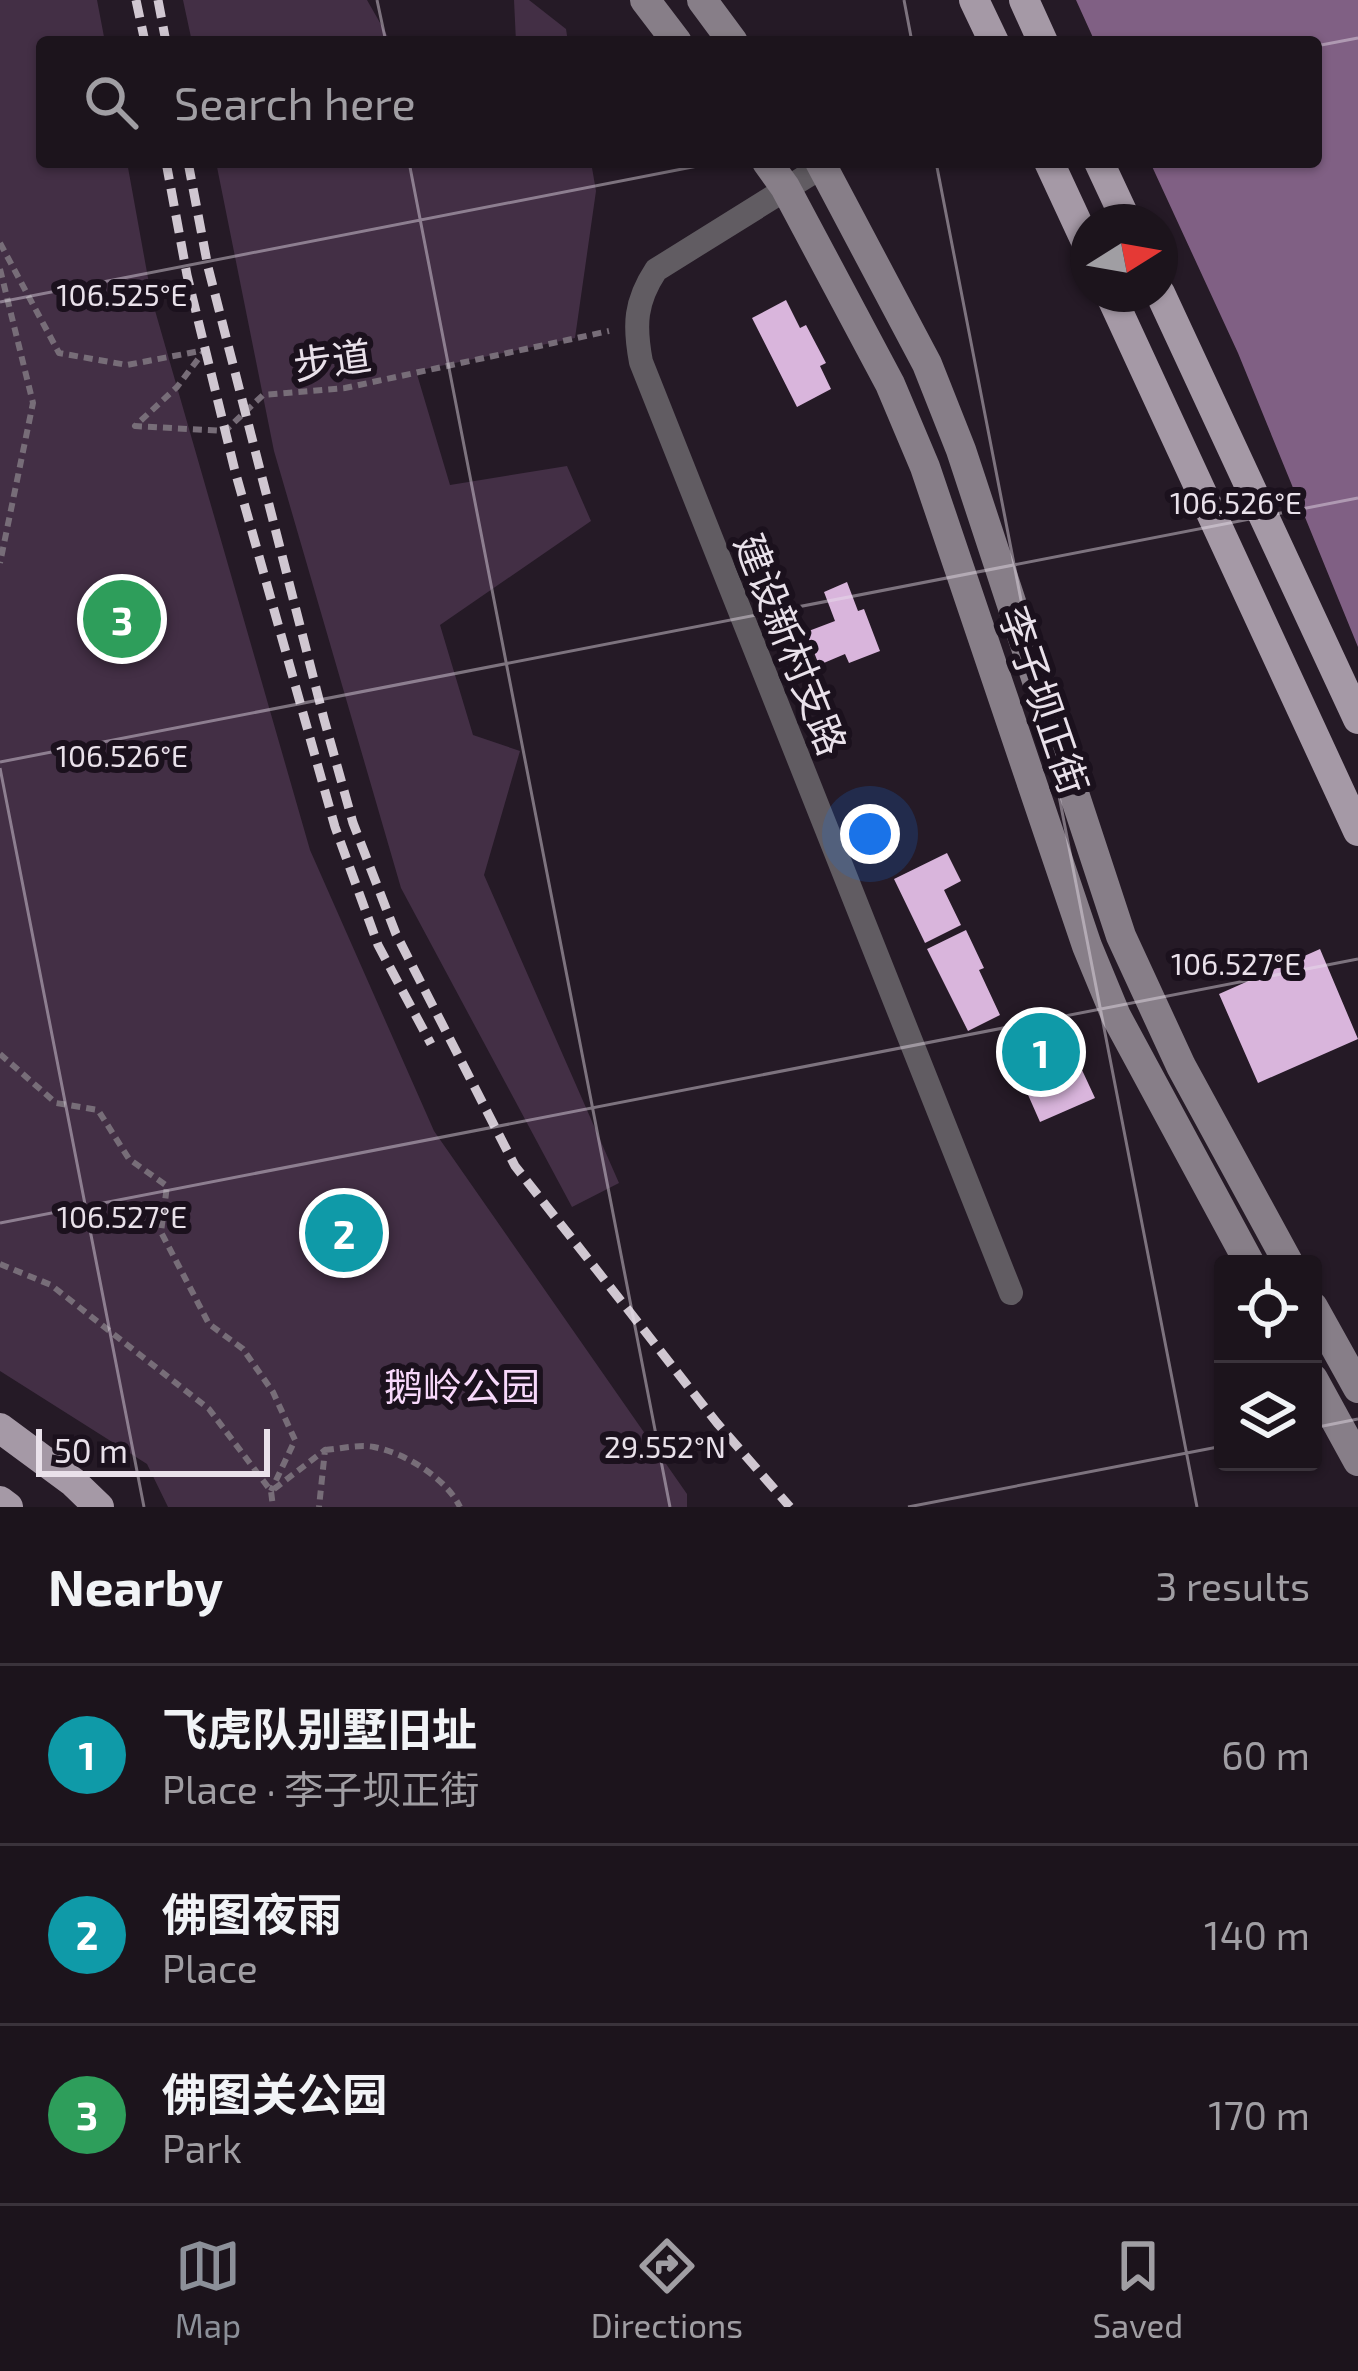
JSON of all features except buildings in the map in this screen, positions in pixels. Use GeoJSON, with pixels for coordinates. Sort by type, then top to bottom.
{"type":"FeatureCollection","features":[{"type":"Feature","properties":{"kind":"main road"},"geometry":{"type":"LineString","coordinates":[[645,0],[672,36]]}},
{"type":"Feature","properties":{"kind":"main road"},"geometry":{"type":"LineString","coordinates":[[702,0],[729,36]]}},
{"type":"Feature","properties":{"kind":"main road"},"geometry":{"type":"LineString","coordinates":[[974,0],[991,36]]}},
{"type":"Feature","properties":{"kind":"main road"},"geometry":{"type":"LineString","coordinates":[[1024,0],[1040,36]]}},
{"type":"Feature","properties":{"kind":"main road","name":"李子坝正街"},"geometry":{"type":"LineString","coordinates":[[823,168],[927,364],[961,450],[1121,936],[1180,1066],[1284,1255]]}},
{"type":"Feature","properties":{"kind":"main road"},"geometry":{"type":"LineString","coordinates":[[1052,168],[1070,207]]}},
{"type":"Feature","properties":{"kind":"main road"},"geometry":{"type":"LineString","coordinates":[[1102,168],[1119,204]]}},
{"type":"Feature","properties":{"kind":"main road","name":"李子坝正街"},"geometry":{"type":"LineString","coordinates":[[776,174],[890,384],[926,467],[1087,946],[1116,1016],[1245,1255]]}},
{"type":"Feature","properties":{"kind":"main road"},"geometry":{"type":"LineString","coordinates":[[1118,312],[1358,831]]}},
{"type":"Feature","properties":{"kind":"main road"},"geometry":{"type":"LineString","coordinates":[[1169,312],[1358,719]]}},
{"type":"Feature","properties":{"kind":"main road"},"geometry":{"type":"LineString","coordinates":[[1322,1323],[1358,1388]]}},
{"type":"Feature","properties":{"kind":"main road"},"geometry":{"type":"LineString","coordinates":[[1322,1395],[1358,1461]]}},
{"type":"Feature","properties":{"kind":"main road"},"geometry":{"type":"LineString","coordinates":[[0,1429],[99,1507]]}},
{"type":"Feature","properties":{"kind":"main road"},"geometry":{"type":"LineString","coordinates":[[0,1502],[8,1507]]}},
{"type":"Feature","properties":{"kind":"street"},"geometry":{"type":"LineString","coordinates":[[634,325],[641,293],[656,270],[776,174]]}},
{"type":"Feature","properties":{"kind":"street","name":"建设新村支路"},"geometry":{"type":"LineString","coordinates":[[634,325],[641,362],[1011,1292]]}},
{"type":"Feature","properties":{"kind":"path","name":"步道"},"geometry":{"type":"LineString","coordinates":[[0,243],[59,353],[127,365],[205,350],[177,387],[135,426],[225,431],[263,394],[345,388],[634,325]]}},
{"type":"Feature","properties":{"kind":"path"},"geometry":{"type":"LineString","coordinates":[[0,269],[33,404],[0,563]]}},
{"type":"Feature","properties":{"kind":"path"},"geometry":{"type":"LineString","coordinates":[[0,1054],[56,1103],[98,1110],[129,1159],[167,1186],[161,1232],[209,1324],[242,1349],[273,1392],[295,1441],[271,1491],[272,1507]]}},
{"type":"Feature","properties":{"kind":"path"},"geometry":{"type":"LineString","coordinates":[[0,1264],[51,1285],[209,1409],[271,1491]]}},
{"type":"Feature","properties":{"kind":"path"},"geometry":{"type":"LineString","coordinates":[[271,1491],[326,1450],[372,1446],[413,1461],[455,1496],[460,1507]]}},
{"type":"Feature","properties":{"kind":"path"},"geometry":{"type":"LineString","coordinates":[[319,1507],[326,1450]]}},
{"type":"Feature","properties":{"kind":"green space","name":"鹅岭公园"},"geometry":{"type":"Polygon","coordinates":[[[0,0],[97,0],[104,36],[36,36],[36,168],[128,168],[152,300],[310,850],[434,1131],[687,1494],[687,1507],[168,1507],[147,1464],[0,1371],[0,0]]]}},
{"type":"Feature","properties":{"kind":"green space"},"geometry":{"type":"Polygon","coordinates":[[[183,0],[367,0],[388,36],[191,36],[183,0]]]}},
{"type":"Feature","properties":{"kind":"green space"},"geometry":{"type":"Polygon","coordinates":[[[514,0],[529,0],[566,29],[567,36],[516,36],[514,0]]]}},
{"type":"Feature","properties":{"kind":"green space"},"geometry":{"type":"Polygon","coordinates":[[[217,168],[592,168],[596,191],[575,338],[416,371],[450,485],[567,466],[591,521],[440,625],[473,735],[520,751],[484,875],[619,1183],[572,1207],[401,888],[274,451],[217,168]]]}},
{"type":"Feature","properties":{"kind":"shaded area"},"geometry":{"type":"Polygon","coordinates":[[[1076,0],[1358,0],[1358,647],[1238,353],[1178,223],[1178,204],[1169,204],[1153,168],[1322,168],[1322,36],[1092,36],[1076,0]]]}},
{"type":"Feature","properties":{"kind":"railway"},"geometry":{"type":"LineString","coordinates":[[136,0],[144,36]]}},
{"type":"Feature","properties":{"kind":"railway"},"geometry":{"type":"LineString","coordinates":[[158,0],[165,36]]}},
{"type":"Feature","properties":{"kind":"railway"},"geometry":{"type":"LineString","coordinates":[[167,168],[187,275],[235,471],[335,827],[378,945],[431,1044]]}},
{"type":"Feature","properties":{"kind":"railway"},"geometry":{"type":"LineString","coordinates":[[189,168],[208,267],[324,719],[353,823],[396,934],[515,1166],[717,1423],[790,1507]]}},
{"type":"Feature","properties":{"kind":"place","name":"佛图关公园"},"geometry":{"type":"Point","coordinates":[122,619]}},
{"type":"Feature","properties":{"kind":"place","name":"飞虎队别墅旧址"},"geometry":{"type":"Point","coordinates":[1041,1052]}},
{"type":"Feature","properties":{"kind":"place","name":"佛图夜雨"},"geometry":{"type":"Point","coordinates":[344,1233]}}]}
